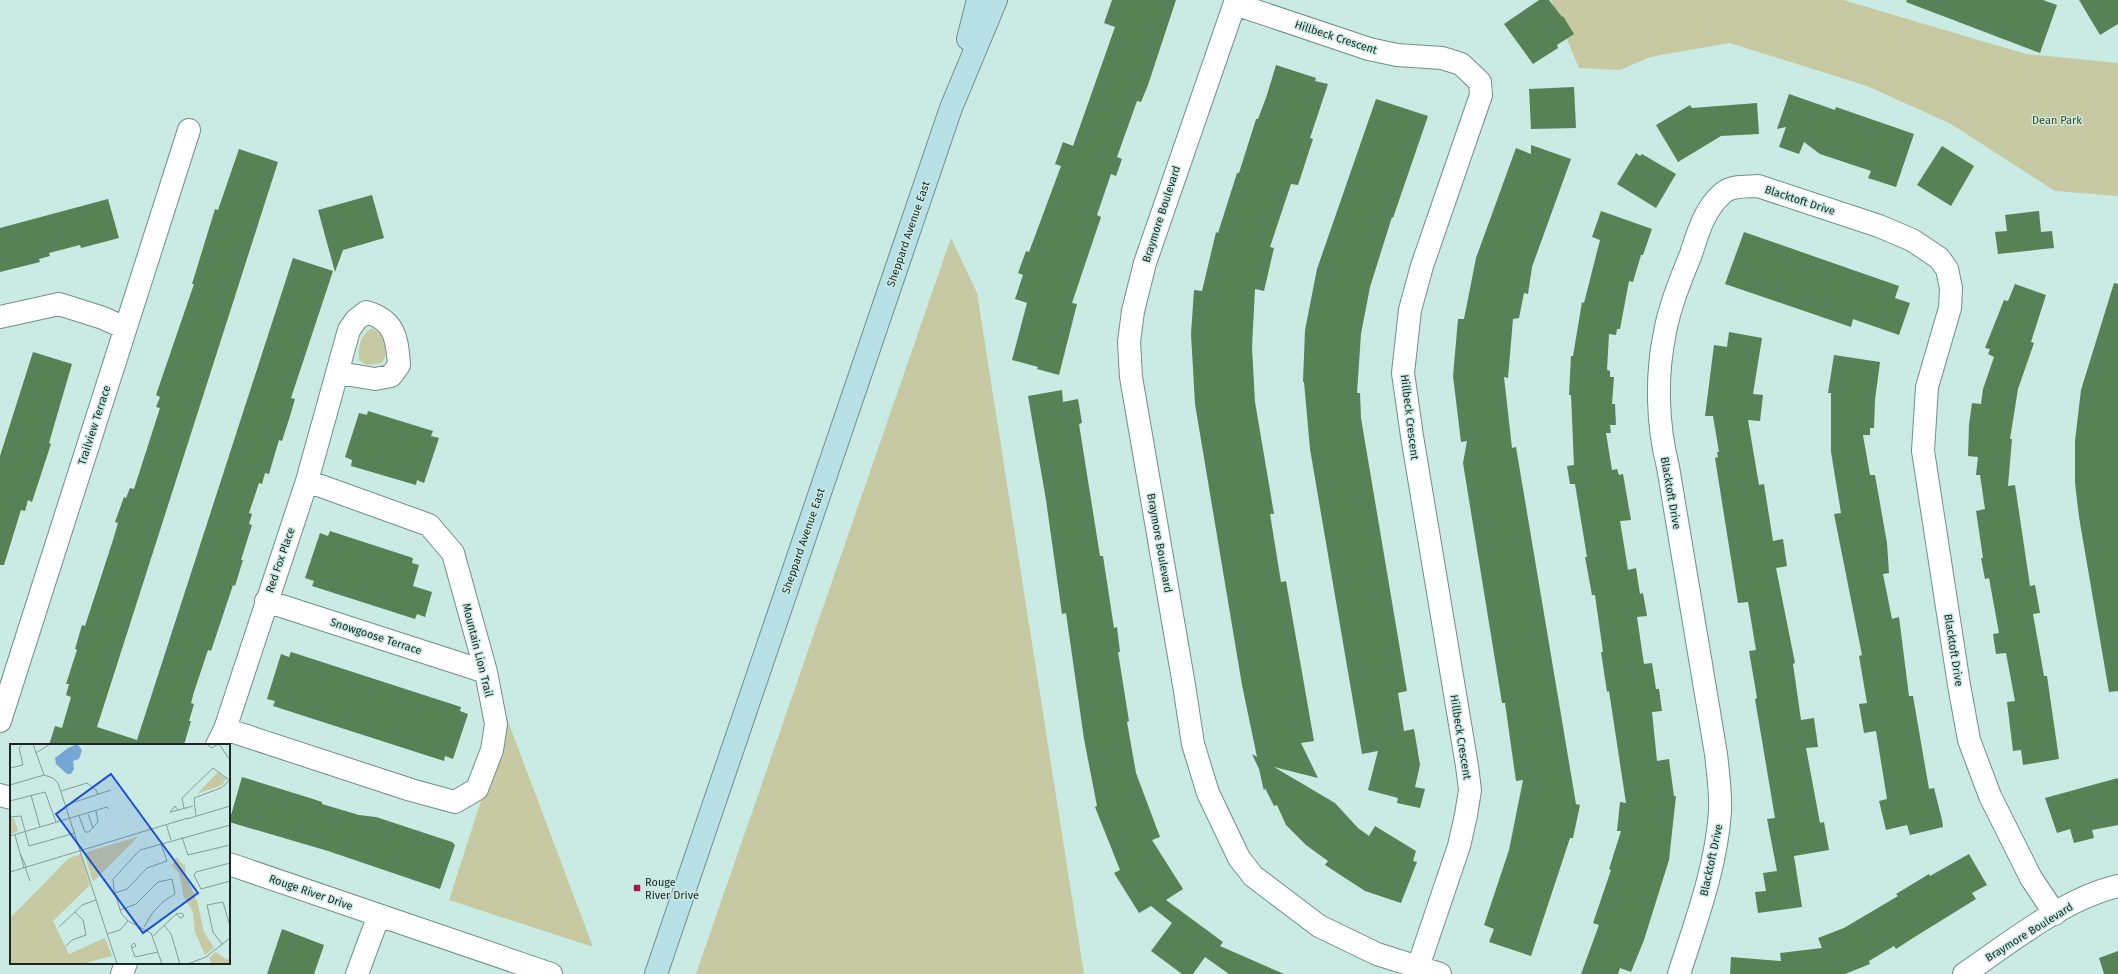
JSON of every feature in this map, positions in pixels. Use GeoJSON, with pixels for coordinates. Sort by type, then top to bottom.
{"type":"FeatureCollection","features":[{"type":"Feature","properties":{"kind":"main road","name":"Sheppard Avenue East"},"geometry":{"type":"LineString","coordinates":[[951,108],[978,0]]}},
{"type":"Feature","properties":{"kind":"main road","name":"Sheppard Avenue East"},"geometry":{"type":"LineString","coordinates":[[656,974],[951,108],[996,0]]}},
{"type":"Feature","properties":{"kind":"street","name":"Hillbeck Crescent"},"geometry":{"type":"LineString","coordinates":[[1235,2],[1369,49],[1397,55],[1442,58],[1461,64],[1480,82],[1481,95],[1418,281],[1410,310],[1404,359],[1408,414],[1470,790],[1459,846],[1418,967]]}},
{"type":"Feature","properties":{"kind":"street","name":"Braymore Boulevard"},"geometry":{"type":"LineString","coordinates":[[1235,2],[1145,263],[1133,311],[1129,342],[1131,377],[1193,744],[1208,793],[1239,858],[1253,876],[1318,926],[1377,954],[1440,974]]}},
{"type":"Feature","properties":{"kind":"street","name":"Trailview Terrace"},"geometry":{"type":"LineString","coordinates":[[0,721],[189,130]]}},
{"type":"Feature","properties":{"kind":"street","name":"Blacktoft Drive"},"geometry":{"type":"LineString","coordinates":[[1679,974],[1708,881],[1718,826],[1720,787],[1716,754],[1669,475],[1661,442],[1660,363],[1665,331],[1673,303],[1701,226],[1709,208],[1724,192],[1738,187],[1758,186],[1879,226],[1927,248],[1939,258],[1947,269],[1951,288],[1950,308],[1927,387],[1923,451],[1959,685],[1969,740],[1990,796],[2031,878],[2055,914]]}},
{"type":"Feature","properties":{"kind":"street"},"geometry":{"type":"LineString","coordinates":[[0,317],[58,304],[125,328]]}},
{"type":"Feature","properties":{"kind":"street","name":"Red Fox Place"},"geometry":{"type":"LineString","coordinates":[[221,737],[307,482],[339,373]]}},
{"type":"Feature","properties":{"kind":"street","name":"Mountain Lion Trail"},"geometry":{"type":"LineString","coordinates":[[221,737],[455,802],[477,789],[492,750],[496,724],[486,672],[453,553],[429,525],[307,482]]}},
{"type":"Feature","properties":{"kind":"street","name":"Snowgoose Terrace"},"geometry":{"type":"LineString","coordinates":[[266,601],[486,672]]}},
{"type":"Feature","properties":{"kind":"street"},"geometry":{"type":"LineString","coordinates":[[0,795],[10,798]]}},
{"type":"Feature","properties":{"kind":"street","name":"Rouge River Drive"},"geometry":{"type":"LineString","coordinates":[[230,864],[551,974]]}},
{"type":"Feature","properties":{"kind":"street","name":"Braymore Boulevard"},"geometry":{"type":"LineString","coordinates":[[1964,974],[2055,914],[2083,899],[2118,886]]}},
{"type":"Feature","properties":{"kind":"street"},"geometry":{"type":"LineString","coordinates":[[357,974],[379,915]]}},
{"type":"Feature","properties":{"kind":"street"},"geometry":{"type":"LineString","coordinates":[[122,974],[126,964]]}},
{"type":"Feature","properties":{"kind":"green space","name":"Dean Park"},"geometry":{"type":"Polygon","coordinates":[[[1551,0],[1843,0],[2026,54],[2118,63],[2118,196],[2055,191],[1951,124],[1867,86],[1730,43],[1650,57],[1620,70],[1579,68],[1551,0]]]}},
{"type":"Feature","properties":{"kind":"green space"},"geometry":{"type":"Polygon","coordinates":[[[951,238],[977,293],[1084,974],[696,974],[951,238]]]}},
{"type":"Feature","properties":{"kind":"green space"},"geometry":{"type":"Polygon","coordinates":[[[372,328],[383,339],[386,353],[382,363],[367,365],[359,360],[359,350],[362,338],[372,328]]]}},
{"type":"Feature","properties":{"kind":"green space"},"geometry":{"type":"Polygon","coordinates":[[[500,700],[593,947],[449,900],[496,754],[500,700]]]}},
{"type":"Feature","properties":{"kind":"building"},"geometry":{"type":"Polygon","coordinates":[[[1112,0],[1176,0],[1148,85],[1141,102],[1137,101],[1117,157],[1122,159],[1116,176],[1111,174],[1097,215],[1101,217],[1072,303],[1077,304],[1059,375],[1037,369],[1038,367],[1012,360],[1027,303],[1015,299],[1023,275],[1018,273],[1026,251],[1029,252],[1061,166],[1055,164],[1063,142],[1073,146],[1115,27],[1104,23],[1112,0]]]}},
{"type":"Feature","properties":{"kind":"building"},"geometry":{"type":"Polygon","coordinates":[[[1539,0],[1549,0],[1562,17],[1563,16],[1574,34],[1557,45],[1558,48],[1533,64],[1504,24],[1539,0]]]}},
{"type":"Feature","properties":{"kind":"building"},"geometry":{"type":"Polygon","coordinates":[[[1907,0],[2043,0],[2057,5],[2040,53],[1906,2],[1907,0]]]}},
{"type":"Feature","properties":{"kind":"building"},"geometry":{"type":"Polygon","coordinates":[[[2079,0],[2118,0],[2118,24],[2100,35],[2079,0]]]}},
{"type":"Feature","properties":{"kind":"building"},"geometry":{"type":"Polygon","coordinates":[[[1276,65],[1316,78],[1315,81],[1328,84],[1310,138],[1313,139],[1298,185],[1291,184],[1270,247],[1274,248],[1264,291],[1255,289],[1252,347],[1255,402],[1274,514],[1270,514],[1281,582],[1286,581],[1314,741],[1301,743],[1318,778],[1274,767],[1335,803],[1358,828],[1369,836],[1375,826],[1416,851],[1413,861],[1417,862],[1401,903],[1365,891],[1325,865],[1328,861],[1306,845],[1286,825],[1277,805],[1274,806],[1265,788],[1264,791],[1259,769],[1252,754],[1257,757],[1242,685],[1195,404],[1191,334],[1194,290],[1202,291],[1216,232],[1218,233],[1237,173],[1239,173],[1256,119],[1258,119],[1267,95],[1276,65]]]}},
{"type":"Feature","properties":{"kind":"building"},"geometry":{"type":"Polygon","coordinates":[[[1574,87],[1576,128],[1531,129],[1529,89],[1574,87]]]}},
{"type":"Feature","properties":{"kind":"building"},"geometry":{"type":"Polygon","coordinates":[[[1789,94],[1835,110],[1836,107],[1914,134],[1896,187],[1868,178],[1871,171],[1820,154],[1804,142],[1799,154],[1779,147],[1786,127],[1777,129],[1789,94]]]}},
{"type":"Feature","properties":{"kind":"building"},"geometry":{"type":"Polygon","coordinates":[[[1376,99],[1428,116],[1393,218],[1392,217],[1370,287],[1361,334],[1357,393],[1360,393],[1361,418],[1407,691],[1398,693],[1404,731],[1414,729],[1420,765],[1415,787],[1425,789],[1420,808],[1397,803],[1398,798],[1368,790],[1378,751],[1362,754],[1310,449],[1303,382],[1305,330],[1317,269],[1376,99]]]}},
{"type":"Feature","properties":{"kind":"building"},"geometry":{"type":"Polygon","coordinates":[[[1757,103],[1759,134],[1721,136],[1678,162],[1656,125],[1690,105],[1692,108],[1757,103]]]}},
{"type":"Feature","properties":{"kind":"building"},"geometry":{"type":"Polygon","coordinates":[[[1531,145],[1571,159],[1532,267],[1528,294],[1524,293],[1519,318],[1513,319],[1508,378],[1504,377],[1512,448],[1516,447],[1576,804],[1580,805],[1573,838],[1570,838],[1531,956],[1489,942],[1494,929],[1484,925],[1509,850],[1523,780],[1516,781],[1505,703],[1502,703],[1463,463],[1467,441],[1461,442],[1453,376],[1458,319],[1464,319],[1476,258],[1516,148],[1531,154],[1531,145]]]}},
{"type":"Feature","properties":{"kind":"building"},"geometry":{"type":"Polygon","coordinates":[[[1942,146],[1974,166],[1951,206],[1917,185],[1942,146]]]}},
{"type":"Feature","properties":{"kind":"building"},"geometry":{"type":"Polygon","coordinates":[[[239,149],[278,162],[97,727],[137,740],[293,258],[333,271],[291,398],[295,399],[290,416],[282,441],[279,440],[269,474],[265,473],[262,484],[259,483],[249,513],[252,514],[249,524],[252,525],[241,560],[243,560],[211,651],[208,650],[194,692],[191,703],[194,704],[189,721],[191,721],[184,744],[49,744],[55,726],[62,728],[71,697],[66,695],[69,684],[66,684],[77,650],[75,649],[82,625],[85,626],[113,540],[118,523],[115,522],[124,497],[126,498],[130,488],[134,489],[160,408],[156,407],[160,397],[156,395],[194,284],[192,284],[215,209],[218,210],[239,149]]]}},
{"type":"Feature","properties":{"kind":"building"},"geometry":{"type":"Polygon","coordinates":[[[1636,153],[1640,156],[1642,154],[1676,174],[1656,208],[1617,184],[1636,153]]]}},
{"type":"Feature","properties":{"kind":"building"},"geometry":{"type":"Polygon","coordinates":[[[372,195],[384,238],[343,250],[335,272],[318,210],[372,195]]]}},
{"type":"Feature","properties":{"kind":"building"},"geometry":{"type":"Polygon","coordinates":[[[108,199],[119,238],[81,248],[80,245],[49,253],[50,256],[39,259],[40,262],[0,272],[0,228],[108,199]]]}},
{"type":"Feature","properties":{"kind":"building"},"geometry":{"type":"Polygon","coordinates":[[[1601,211],[1652,229],[1643,255],[1641,255],[1633,282],[1629,281],[1620,329],[1617,329],[1616,335],[1609,334],[1607,370],[1610,371],[1610,377],[1614,377],[1612,404],[1615,404],[1616,425],[1610,425],[1611,433],[1606,433],[1612,470],[1617,469],[1619,475],[1623,474],[1631,520],[1620,521],[1628,570],[1636,568],[1640,594],[1643,593],[1647,616],[1637,617],[1644,664],[1652,663],[1656,689],[1659,689],[1662,711],[1652,712],[1657,761],[1669,759],[1674,796],[1676,796],[1669,860],[1644,940],[1631,972],[1620,968],[1618,974],[1581,974],[1599,925],[1593,923],[1611,870],[1609,869],[1621,831],[1617,831],[1620,802],[1626,803],[1609,691],[1607,692],[1601,652],[1603,652],[1595,595],[1592,595],[1585,557],[1587,557],[1575,484],[1570,484],[1567,466],[1574,465],[1571,395],[1569,395],[1571,356],[1573,356],[1582,302],[1584,303],[1600,240],[1592,237],[1601,211]]]}},
{"type":"Feature","properties":{"kind":"building"},"geometry":{"type":"Polygon","coordinates":[[[2039,211],[2041,232],[2052,231],[2054,248],[1998,254],[1995,232],[2007,231],[2005,215],[2039,211]]]}},
{"type":"Feature","properties":{"kind":"building"},"geometry":{"type":"Polygon","coordinates":[[[1744,232],[1899,286],[1895,298],[1910,303],[1899,335],[1853,319],[1851,327],[1725,284],[1744,232]]]}},
{"type":"Feature","properties":{"kind":"building"},"geometry":{"type":"Polygon","coordinates":[[[2114,283],[2118,284],[2118,691],[2109,692],[2079,517],[2075,483],[2075,441],[2081,390],[2114,283]]]}},
{"type":"Feature","properties":{"kind":"building"},"geometry":{"type":"Polygon","coordinates":[[[2015,284],[2046,295],[2031,342],[2034,343],[2018,389],[2010,439],[2012,439],[2008,486],[2015,485],[2030,586],[2035,585],[2040,613],[2033,614],[2044,676],[2047,676],[2059,759],[2023,765],[2021,750],[2013,751],[2007,702],[2015,701],[2006,653],[1996,654],[1993,634],[1999,633],[1989,578],[1985,579],[1981,558],[1983,558],[1976,511],[1985,509],[1980,475],[1976,475],[1978,457],[1968,456],[1969,425],[1972,403],[1981,404],[1983,389],[1994,357],[1988,354],[1990,349],[1985,348],[2004,300],[2008,301],[2015,284]]]}},
{"type":"Feature","properties":{"kind":"building"},"geometry":{"type":"Polygon","coordinates":[[[1729,332],[1762,338],[1753,394],[1763,395],[1760,421],[1748,420],[1759,485],[1764,484],[1773,541],[1783,539],[1787,566],[1776,568],[1795,663],[1793,664],[1801,720],[1814,718],[1818,747],[1806,748],[1820,823],[1824,822],[1829,850],[1794,856],[1802,907],[1758,913],[1755,892],[1766,891],[1763,873],[1777,871],[1767,819],[1775,818],[1755,699],[1757,698],[1749,651],[1756,650],[1748,602],[1738,603],[1715,458],[1718,457],[1717,452],[1719,452],[1713,416],[1705,416],[1714,345],[1727,347],[1729,332]]]}},
{"type":"Feature","properties":{"kind":"building"},"geometry":{"type":"Polygon","coordinates":[[[33,352],[72,364],[49,443],[51,444],[32,502],[28,500],[25,511],[21,510],[4,565],[0,565],[0,456],[33,352]]]}},
{"type":"Feature","properties":{"kind":"building"},"geometry":{"type":"Polygon","coordinates":[[[1834,355],[1880,362],[1875,400],[1874,428],[1870,428],[1870,435],[1863,435],[1870,475],[1875,475],[1887,543],[1889,573],[1883,574],[1892,619],[1899,617],[1909,696],[1913,696],[1929,789],[1934,788],[1943,827],[1910,835],[1907,825],[1886,830],[1879,801],[1887,799],[1876,731],[1864,733],[1859,704],[1867,703],[1859,656],[1862,655],[1834,514],[1841,513],[1831,452],[1831,393],[1828,393],[1834,355]]]}},
{"type":"Feature","properties":{"kind":"building"},"geometry":{"type":"Polygon","coordinates":[[[1062,390],[1063,402],[1078,399],[1082,423],[1079,424],[1100,556],[1103,556],[1114,628],[1117,627],[1120,652],[1118,652],[1129,721],[1127,722],[1136,773],[1160,837],[1152,840],[1183,889],[1166,900],[1223,942],[1220,946],[1284,974],[1229,974],[1205,957],[1193,974],[1182,974],[1151,951],[1172,923],[1151,906],[1139,913],[1114,873],[1120,870],[1095,807],[1097,806],[1084,739],[1066,613],[1062,614],[1046,500],[1028,396],[1062,390]]]}},
{"type":"Feature","properties":{"kind":"building"},"geometry":{"type":"Polygon","coordinates":[[[368,411],[433,431],[431,436],[439,438],[424,483],[417,480],[416,485],[351,466],[352,460],[345,457],[359,413],[367,415],[368,411]]]}},
{"type":"Feature","properties":{"kind":"building"},"geometry":{"type":"Polygon","coordinates":[[[330,531],[413,558],[412,563],[419,565],[413,586],[432,592],[425,617],[417,614],[415,619],[312,586],[314,581],[305,578],[320,533],[328,536],[330,531]]]}},
{"type":"Feature","properties":{"kind":"building"},"geometry":{"type":"Polygon","coordinates":[[[291,652],[461,707],[460,711],[468,714],[453,759],[445,756],[444,761],[273,706],[275,701],[267,699],[281,654],[289,657],[291,652]]]}},
{"type":"Feature","properties":{"kind":"building"},"geometry":{"type":"Polygon","coordinates":[[[242,777],[322,802],[322,804],[359,815],[376,817],[452,842],[455,845],[440,889],[328,851],[230,822],[242,777]]]}},
{"type":"Feature","properties":{"kind":"building"},"geometry":{"type":"Polygon","coordinates":[[[2118,778],[2118,825],[2092,830],[2094,838],[2074,843],[2070,829],[2057,833],[2045,798],[2118,778]]]}},
{"type":"Feature","properties":{"kind":"building"},"geometry":{"type":"Polygon","coordinates":[[[1969,854],[1987,885],[1972,893],[1976,899],[1896,949],[1894,946],[1869,961],[1870,964],[1845,974],[1730,974],[1731,957],[1781,961],[1780,953],[1822,948],[1818,938],[1844,928],[1898,896],[1896,894],[1929,874],[1930,876],[1969,854]]]}},
{"type":"Feature","properties":{"kind":"building"},"geometry":{"type":"Polygon","coordinates":[[[282,929],[324,945],[314,974],[267,974],[282,929]]]}},
{"type":"Feature","properties":{"kind":"building"},"geometry":{"type":"Polygon","coordinates":[[[2118,951],[2118,974],[2104,974],[2099,958],[2118,951]]]}},
{"type":"Feature","properties":{"kind":"place","name":"Rouge River Drive"},"geometry":{"type":"Point","coordinates":[637,888]}}]}
